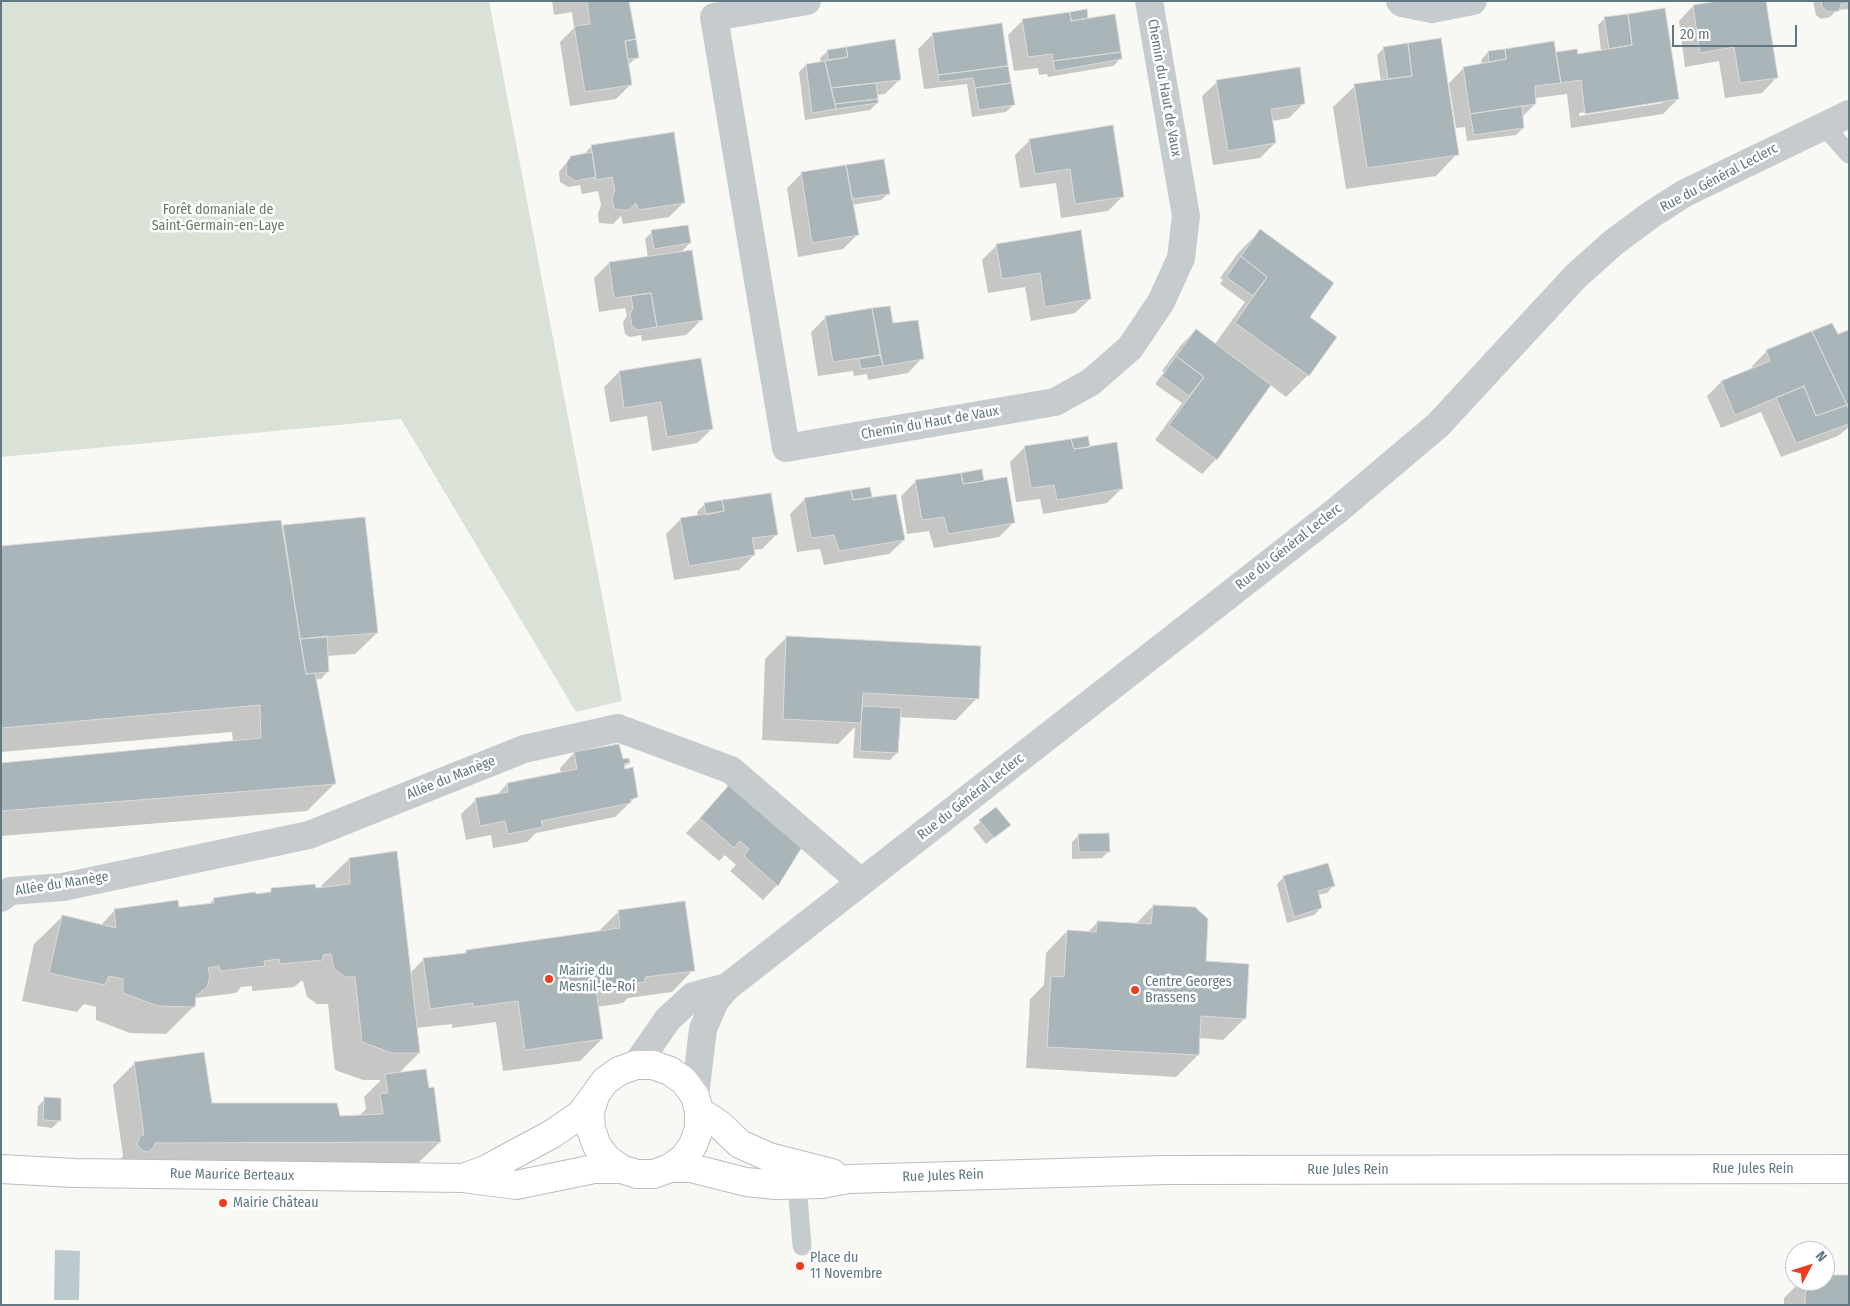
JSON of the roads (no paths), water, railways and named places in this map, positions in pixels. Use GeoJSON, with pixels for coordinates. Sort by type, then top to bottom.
{"type":"FeatureCollection","features":[{"type":"Feature","properties":{"kind":"main road","name":"Rue Maurice Berteaux"},"geometry":{"type":"LineString","coordinates":[[462,1178],[485,1170],[552,1134],[581,1114],[605,1081],[619,1070],[636,1065],[653,1065],[670,1071],[684,1081],[697,1103],[699,1129],[694,1145],[684,1158],[670,1168],[654,1174],[637,1174],[621,1168],[607,1159],[597,1146],[591,1130],[590,1112],[595,1096]]}},
{"type":"Feature","properties":{"kind":"main road","name":"Rue Jules Rein"},"geometry":{"type":"LineString","coordinates":[[697,1103],[740,1144],[769,1157],[848,1179]]}},
{"type":"Feature","properties":{"kind":"main road","name":"Rue Maurice Berteaux"},"geometry":{"type":"LineString","coordinates":[[1,1170],[74,1173],[462,1178],[516,1185],[594,1169],[621,1168]]}},
{"type":"Feature","properties":{"kind":"main road","name":"Rue Jules Rein"},"geometry":{"type":"LineString","coordinates":[[670,1168],[691,1168],[746,1182],[776,1185],[822,1184],[848,1179],[1164,1170],[1849,1169]]}},
{"type":"Feature","properties":{"kind":"street","name":"Chemin du Haut de Vaux"},"geometry":{"type":"LineString","coordinates":[[807,1],[714,17],[786,448],[1054,402],[1091,382],[1130,348],[1161,302],[1181,258],[1186,216],[1149,1]]}},
{"type":"Feature","properties":{"kind":"street"},"geometry":{"type":"LineString","coordinates":[[1400,1],[1432,9],[1473,1]]}},
{"type":"Feature","properties":{"kind":"street","name":"Rue du Général Leclerc"},"geometry":{"type":"LineString","coordinates":[[697,1103],[703,1029],[715,1001],[727,987],[1335,512],[1438,425],[1576,276],[1614,242],[1652,214],[1685,194],[1849,114]]}},
{"type":"Feature","properties":{"kind":"street","name":"Allée du Manège"},"geometry":{"type":"LineString","coordinates":[[1,898],[10,891],[63,887],[309,835],[524,749],[618,728],[732,770],[861,882]]}},
{"type":"Feature","properties":{"kind":"street","name":"Rue du Général Leclerc"},"geometry":{"type":"LineString","coordinates":[[636,1065],[668,1019],[693,996],[727,987]]}},
{"type":"Feature","properties":{"kind":"lane"},"geometry":{"type":"LineString","coordinates":[[1824,126],[1849,154]]}},
{"type":"Feature","properties":{"kind":"lane"},"geometry":{"type":"LineString","coordinates":[[797,1184],[802,1246]]}},
{"type":"Feature","properties":{"kind":"place","name":"Mairie du Mesnil-le-Roi"},"geometry":{"type":"Point","coordinates":[549,979]}},
{"type":"Feature","properties":{"kind":"place","name":"Centre Georges Brassens"},"geometry":{"type":"Point","coordinates":[1135,990]}},
{"type":"Feature","properties":{"kind":"place","name":"Mairie Château"},"geometry":{"type":"Point","coordinates":[223,1203]}},
{"type":"Feature","properties":{"kind":"place","name":"Place du 11 Novembre"},"geometry":{"type":"Point","coordinates":[800,1266]}},
{"type":"Feature","properties":{"kind":"park label","name":"Forêt domaniale de Saint-Germain-en-Laye"},"geometry":{"type":"Point","coordinates":[218,218]}}]}
